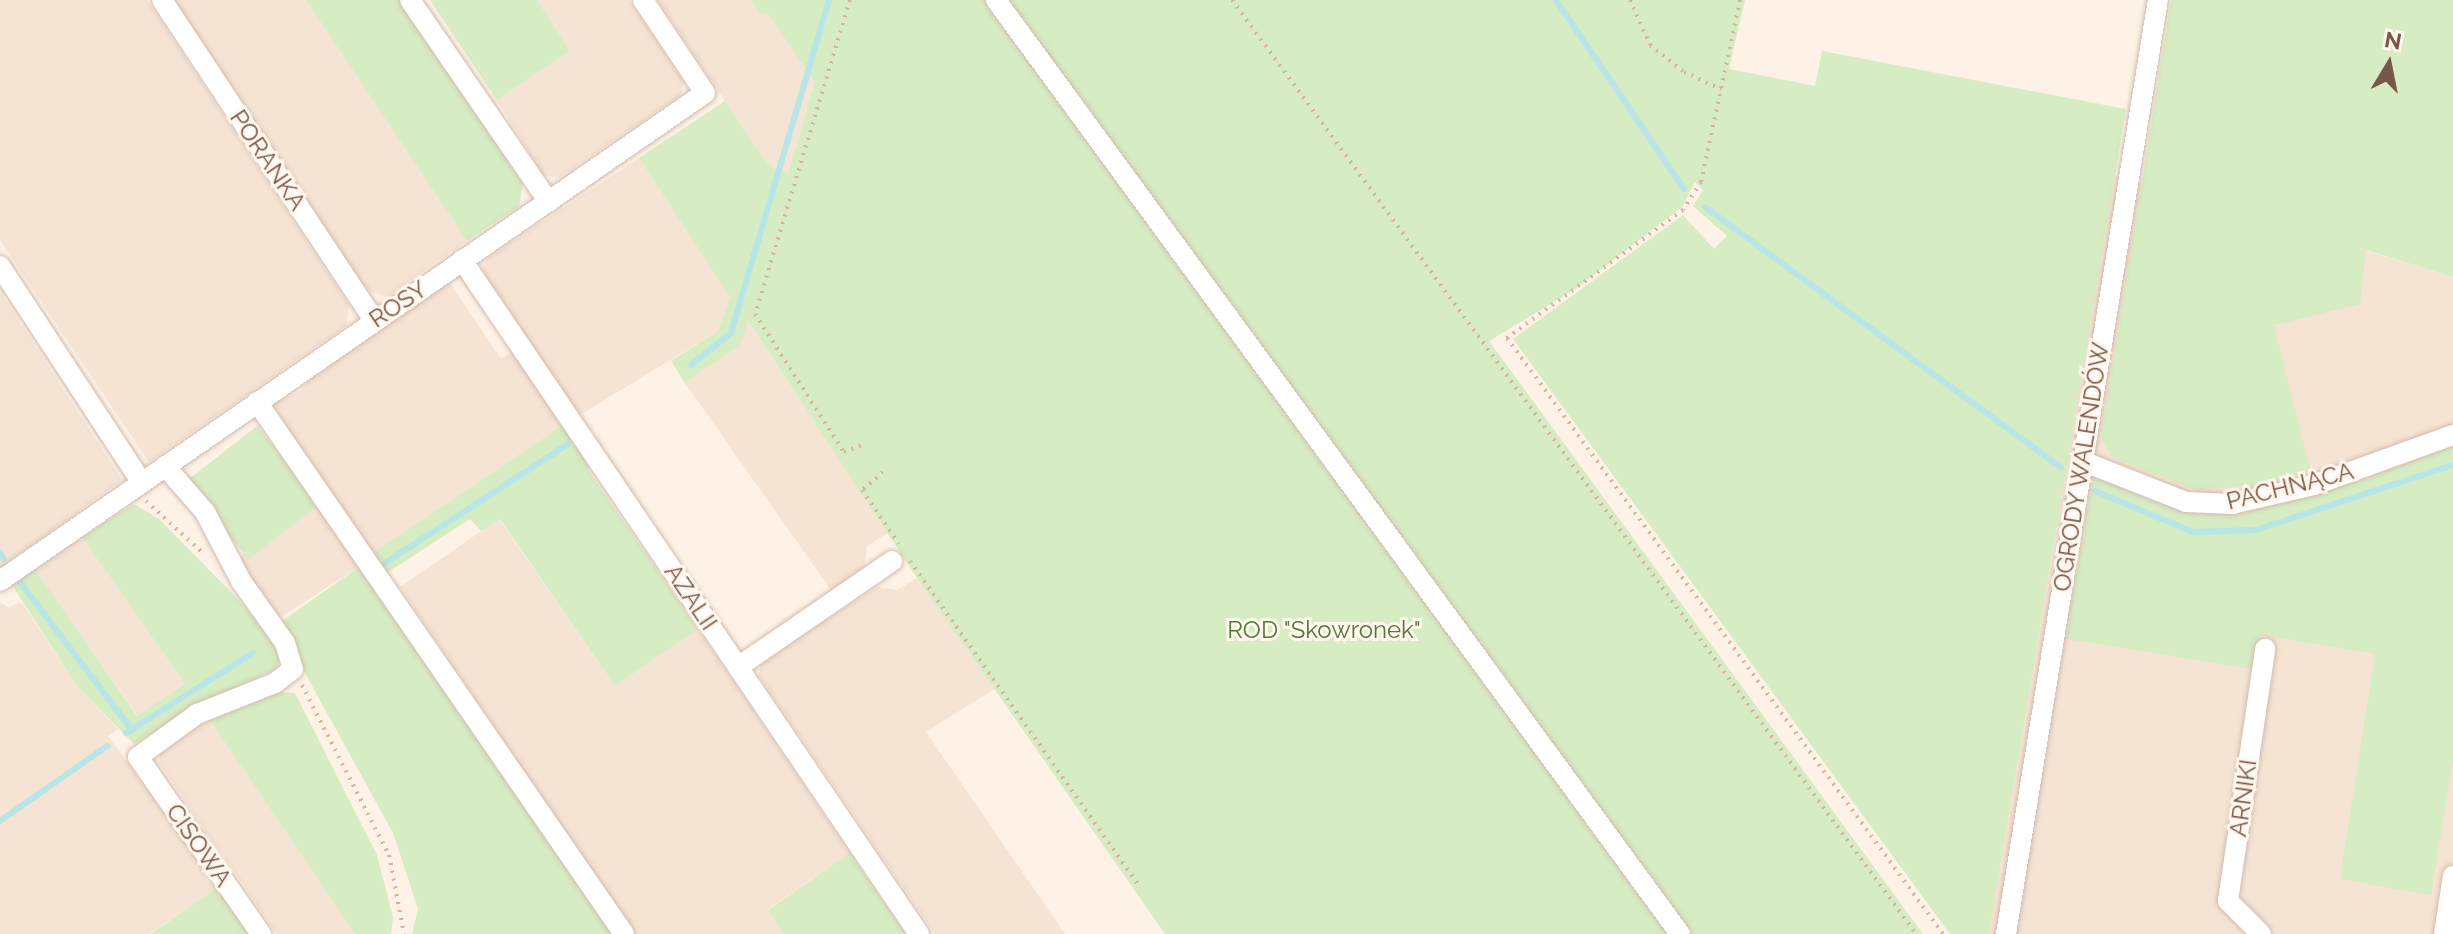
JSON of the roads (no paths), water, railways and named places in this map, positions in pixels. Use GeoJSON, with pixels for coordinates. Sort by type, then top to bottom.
{"type":"FeatureCollection","features":[{"type":"Feature","properties":{"kind":"street","name":"PORANKA"},"geometry":{"type":"LineString","coordinates":[[162,0],[374,320]]}},
{"type":"Feature","properties":{"kind":"street"},"geometry":{"type":"LineString","coordinates":[[410,0],[549,202]]}},
{"type":"Feature","properties":{"kind":"street","name":"ROSY"},"geometry":{"type":"LineString","coordinates":[[0,581],[705,93],[643,0]]}},
{"type":"Feature","properties":{"kind":"street"},"geometry":{"type":"LineString","coordinates":[[996,0],[1680,934]]}},
{"type":"Feature","properties":{"kind":"street","name":"OGRODY WALENDÓW"},"geometry":{"type":"LineString","coordinates":[[2006,934],[2158,0]]}},
{"type":"Feature","properties":{"kind":"street","name":"AZALII"},"geometry":{"type":"LineString","coordinates":[[462,260],[919,934]]}},
{"type":"Feature","properties":{"kind":"street"},"geometry":{"type":"LineString","coordinates":[[0,266],[137,486]]}},
{"type":"Feature","properties":{"kind":"street"},"geometry":{"type":"LineString","coordinates":[[257,402],[624,934]]}},
{"type":"Feature","properties":{"kind":"street","name":"PACHNĄCA"},"geometry":{"type":"LineString","coordinates":[[2082,461],[2186,502],[2232,504],[2314,485],[2453,435]]}},
{"type":"Feature","properties":{"kind":"street","name":"CISOWA"},"geometry":{"type":"LineString","coordinates":[[165,466],[205,512],[231,564],[285,643],[293,669],[275,683],[197,714],[138,757],[261,934]]}},
{"type":"Feature","properties":{"kind":"street"},"geometry":{"type":"LineString","coordinates":[[738,667],[892,561]]}},
{"type":"Feature","properties":{"kind":"street","name":"ARNIKI"},"geometry":{"type":"LineString","coordinates":[[2261,934],[2228,901],[2265,649]]}},
{"type":"Feature","properties":{"kind":"street"},"geometry":{"type":"LineString","coordinates":[[2444,934],[2453,876]]}},
{"type":"Feature","properties":{"kind":"waterway"},"geometry":{"type":"LineString","coordinates":[[691,365],[731,333],[829,0]]}},
{"type":"Feature","properties":{"kind":"waterway"},"geometry":{"type":"LineString","coordinates":[[1556,0],[1684,189]]}},
{"type":"Feature","properties":{"kind":"waterway"},"geometry":{"type":"LineString","coordinates":[[1705,207],[2061,468]]}},
{"type":"Feature","properties":{"kind":"waterway"},"geometry":{"type":"LineString","coordinates":[[382,565],[568,444]]}},
{"type":"Feature","properties":{"kind":"waterway"},"geometry":{"type":"LineString","coordinates":[[2095,491],[2193,532],[2256,530],[2453,465]]}},
{"type":"Feature","properties":{"kind":"waterway"},"geometry":{"type":"LineString","coordinates":[[0,553],[4,559]]}},
{"type":"Feature","properties":{"kind":"waterway"},"geometry":{"type":"LineString","coordinates":[[20,582],[132,730]]}},
{"type":"Feature","properties":{"kind":"waterway"},"geometry":{"type":"LineString","coordinates":[[126,733],[253,653]]}},
{"type":"Feature","properties":{"kind":"waterway"},"geometry":{"type":"LineString","coordinates":[[0,821],[107,746]]}},
{"type":"Feature","properties":{"kind":"park label","name":"ROD \"Skowronek\""},"geometry":{"type":"Point","coordinates":[1324,630]}}]}
